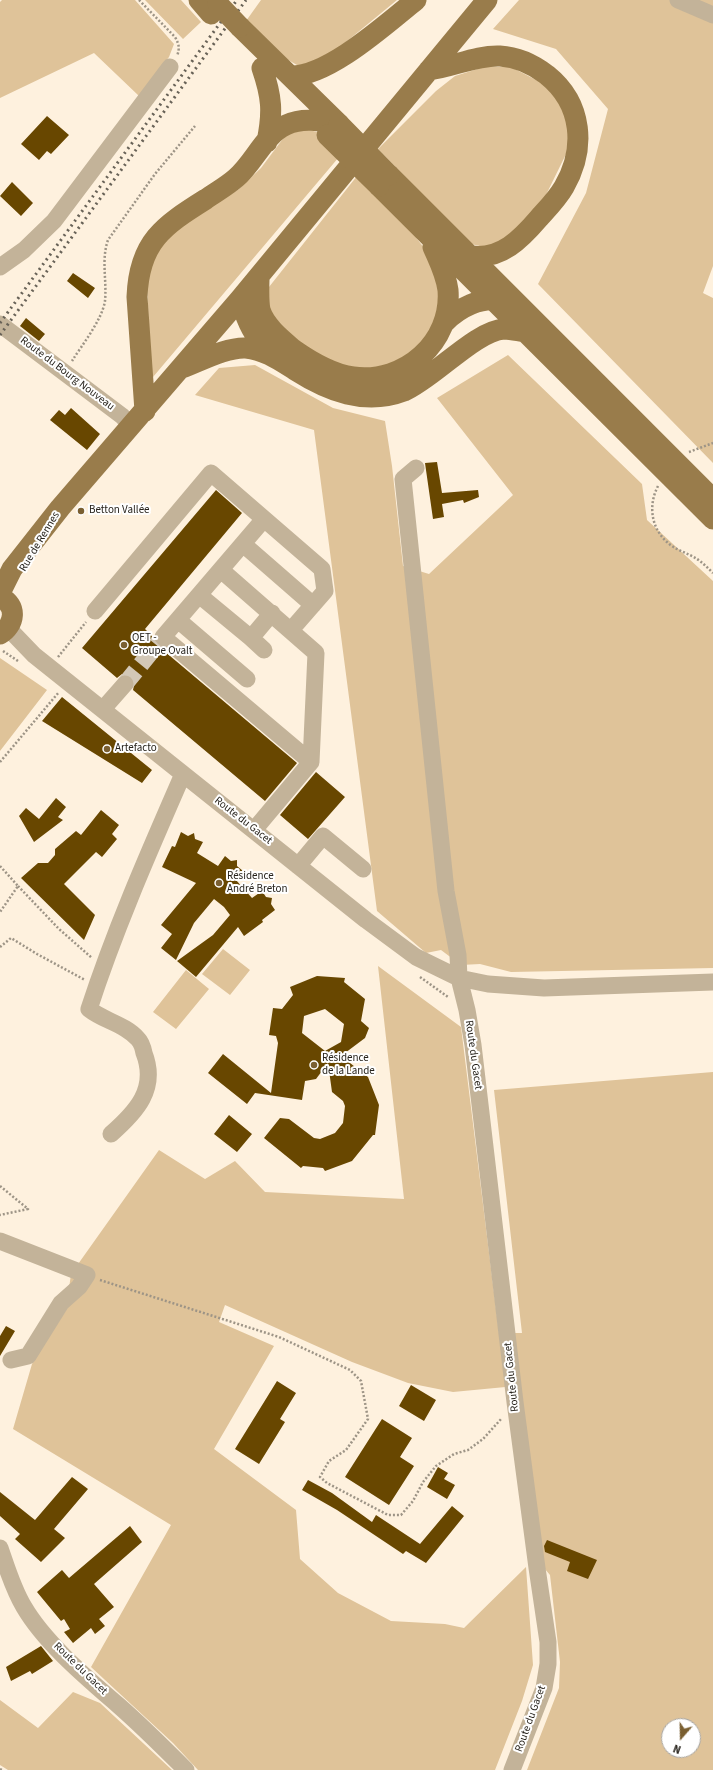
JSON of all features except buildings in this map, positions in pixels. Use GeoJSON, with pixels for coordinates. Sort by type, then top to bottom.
{"type":"FeatureCollection","features":[{"type":"Feature","properties":{"kind":"main road"},"geometry":{"type":"LineString","coordinates":[[290,76],[308,73],[327,65],[378,31],[416,0]]}},
{"type":"Feature","properties":{"kind":"main road","name":"Rue de Rennes"},"geometry":{"type":"LineString","coordinates":[[3,632],[12,622],[13,615],[3,597],[12,570],[60,508],[259,277],[487,0]]}},
{"type":"Feature","properties":{"kind":"main road"},"geometry":{"type":"LineString","coordinates":[[210,5],[236,32],[290,76],[333,130],[384,180],[471,256],[531,327],[713,519]]}},
{"type":"Feature","properties":{"kind":"main road"},"geometry":{"type":"LineString","coordinates":[[236,32],[262,68],[313,120],[333,130]]}},
{"type":"Feature","properties":{"kind":"main road"},"geometry":{"type":"LineString","coordinates":[[429,70],[446,68],[483,57],[500,56],[515,58],[532,65],[559,85],[570,101],[576,117],[578,136],[577,152],[572,170],[555,200],[528,231],[509,248],[488,256],[471,256]]}},
{"type":"Feature","properties":{"kind":"main road"},"geometry":{"type":"LineString","coordinates":[[262,68],[270,92],[271,101],[270,125],[267,142]]}},
{"type":"Feature","properties":{"kind":"main road"},"geometry":{"type":"LineString","coordinates":[[138,418],[137,297],[138,280],[146,252],[161,230],[170,222],[237,178],[280,129],[294,122],[313,120]]}},
{"type":"Feature","properties":{"kind":"main road"},"geometry":{"type":"LineString","coordinates":[[384,180],[428,238],[492,300],[531,327],[713,499]]}},
{"type":"Feature","properties":{"kind":"main road"},"geometry":{"type":"LineString","coordinates":[[259,277],[260,310],[265,321],[285,343],[320,366],[353,377],[380,377],[396,372],[418,360],[428,351],[444,322],[448,300],[446,278],[442,266],[428,238]]}},
{"type":"Feature","properties":{"kind":"main road"},"geometry":{"type":"LineString","coordinates":[[240,299],[248,324],[257,340],[271,355]]}},
{"type":"Feature","properties":{"kind":"main road"},"geometry":{"type":"LineString","coordinates":[[444,322],[453,314],[470,304],[492,300]]}},
{"type":"Feature","properties":{"kind":"main road"},"geometry":{"type":"LineString","coordinates":[[180,369],[233,349],[255,349],[271,355],[315,383],[331,390],[347,395],[376,396],[404,390],[425,380],[486,335],[504,329],[531,327]]}},
{"type":"Feature","properties":{"kind":"street"},"geometry":{"type":"LineString","coordinates":[[678,0],[713,15]]}},
{"type":"Feature","properties":{"kind":"street"},"geometry":{"type":"LineString","coordinates":[[0,267],[24,250],[54,221],[170,67]]}},
{"type":"Feature","properties":{"kind":"street","name":"Route du Bourg Nouveau"},"geometry":{"type":"LineString","coordinates":[[0,324],[122,416],[138,418]]}},
{"type":"Feature","properties":{"kind":"street"},"geometry":{"type":"LineString","coordinates":[[416,468],[403,479],[446,891],[458,955],[459,978]]}},
{"type":"Feature","properties":{"kind":"street"},"geometry":{"type":"LineString","coordinates":[[95,611],[211,474],[322,569],[325,591],[292,630]]}},
{"type":"Feature","properties":{"kind":"street"},"geometry":{"type":"LineString","coordinates":[[264,519],[161,639],[311,762]]}},
{"type":"Feature","properties":{"kind":"street"},"geometry":{"type":"LineString","coordinates":[[243,544],[313,604]]}},
{"type":"Feature","properties":{"kind":"street"},"geometry":{"type":"LineString","coordinates":[[221,570],[292,630],[316,653],[311,762],[254,830]]}},
{"type":"Feature","properties":{"kind":"street"},"geometry":{"type":"LineString","coordinates":[[199,595],[264,650]]}},
{"type":"Feature","properties":{"kind":"street"},"geometry":{"type":"LineString","coordinates":[[251,638],[272,613]]}},
{"type":"Feature","properties":{"kind":"street"},"geometry":{"type":"LineString","coordinates":[[178,620],[247,679]]}},
{"type":"Feature","properties":{"kind":"street","name":"Route du Gacet"},"geometry":{"type":"LineString","coordinates":[[3,632],[10,641],[34,654],[366,920],[416,957],[459,978],[488,984],[544,988],[713,982]]}},
{"type":"Feature","properties":{"kind":"street"},"geometry":{"type":"LineString","coordinates":[[103,709],[125,684]]}},
{"type":"Feature","properties":{"kind":"street"},"geometry":{"type":"LineString","coordinates":[[111,1134],[128,1120],[140,1104],[148,1084],[147,1060],[139,1039],[121,1025],[99,1017],[89,1009],[99,978],[142,868],[183,774]]}},
{"type":"Feature","properties":{"kind":"street"},"geometry":{"type":"LineString","coordinates":[[298,866],[323,836],[364,869]]}},
{"type":"Feature","properties":{"kind":"street","name":"Route du Gacet"},"geometry":{"type":"LineString","coordinates":[[459,978],[467,1010],[473,1045],[515,1402],[548,1642],[548,1664],[544,1688],[512,1770]]}},
{"type":"Feature","properties":{"kind":"street"},"geometry":{"type":"LineString","coordinates":[[0,1241],[87,1275],[79,1286],[61,1303],[28,1356],[11,1360]]}},
{"type":"Feature","properties":{"kind":"street","name":"Route du Gacet"},"geometry":{"type":"LineString","coordinates":[[0,1548],[17,1594],[25,1609],[41,1630],[79,1671],[150,1734],[186,1770]]}},
{"type":"Feature","properties":{"kind":"path"},"geometry":{"type":"LineString","coordinates":[[139,0],[175,37],[178,43],[179,50],[170,67]]}},
{"type":"Feature","properties":{"kind":"path"},"geometry":{"type":"LineString","coordinates":[[64,373],[98,318],[104,302],[103,262],[104,250],[108,240],[155,174],[195,126]]}},
{"type":"Feature","properties":{"kind":"path"},"geometry":{"type":"LineString","coordinates":[[689,452],[713,443]]}},
{"type":"Feature","properties":{"kind":"path"},"geometry":{"type":"LineString","coordinates":[[661,480],[654,494],[652,514],[655,528],[668,543],[697,559],[713,573]]}},
{"type":"Feature","properties":{"kind":"path"},"geometry":{"type":"LineString","coordinates":[[50,667],[95,611]]}},
{"type":"Feature","properties":{"kind":"path"},"geometry":{"type":"LineString","coordinates":[[0,762],[61,690]]}},
{"type":"Feature","properties":{"kind":"path"},"geometry":{"type":"LineString","coordinates":[[0,866],[59,928],[99,978]]}},
{"type":"Feature","properties":{"kind":"path"},"geometry":{"type":"LineString","coordinates":[[0,912],[18,886]]}},
{"type":"Feature","properties":{"kind":"path"},"geometry":{"type":"LineString","coordinates":[[0,947],[11,938],[37,954],[99,978]]}},
{"type":"Feature","properties":{"kind":"path"},"geometry":{"type":"LineString","coordinates":[[0,1186],[28,1209],[0,1215]]}},
{"type":"Feature","properties":{"kind":"path"},"geometry":{"type":"LineString","coordinates":[[87,1275],[279,1337],[350,1370],[361,1381],[368,1419],[346,1450],[329,1461],[320,1477],[327,1483],[388,1515],[401,1515],[413,1501],[423,1482],[436,1466],[454,1454],[468,1450],[483,1439],[515,1402]]}},
{"type":"Feature","properties":{"kind":"shaded area"},"geometry":{"type":"Polygon","coordinates":[[[2,0],[135,0],[174,44],[169,57],[139,96],[94,53],[0,98],[0,2],[2,0]]]}},
{"type":"Feature","properties":{"kind":"shaded area"},"geometry":{"type":"Polygon","coordinates":[[[145,0],[181,0],[201,22],[183,39],[145,0]]]}},
{"type":"Feature","properties":{"kind":"shaded area"},"geometry":{"type":"Polygon","coordinates":[[[261,0],[397,0],[335,51],[310,66],[297,65],[283,57],[246,21],[261,0]]]}},
{"type":"Feature","properties":{"kind":"shaded area"},"geometry":{"type":"Polygon","coordinates":[[[519,0],[713,0],[713,266],[703,293],[713,298],[713,463],[538,284],[586,193],[608,109],[556,49],[493,29],[519,0]]]}},
{"type":"Feature","properties":{"kind":"shaded area"},"geometry":{"type":"Polygon","coordinates":[[[484,67],[511,67],[540,82],[560,100],[569,124],[568,150],[545,197],[517,230],[497,245],[484,247],[471,244],[378,149],[436,91],[455,76],[484,67]]]}},
{"type":"Feature","properties":{"kind":"shaded area"},"geometry":{"type":"Polygon","coordinates":[[[305,129],[317,132],[339,157],[153,377],[150,373],[147,271],[161,245],[178,228],[239,189],[261,168],[288,132],[305,129]]]}},
{"type":"Feature","properties":{"kind":"shaded area"},"geometry":{"type":"Polygon","coordinates":[[[357,176],[406,224],[427,252],[439,276],[439,306],[432,330],[415,353],[391,368],[361,372],[333,363],[299,344],[266,308],[269,287],[357,176]]]}},
{"type":"Feature","properties":{"kind":"shaded area"},"geometry":{"type":"Polygon","coordinates":[[[508,355],[642,484],[647,520],[713,581],[713,968],[511,972],[480,964],[461,965],[441,950],[426,953],[377,911],[314,430],[195,395],[219,368],[255,365],[333,408],[385,421],[392,466],[403,566],[429,574],[513,495],[437,398],[508,355]]]}},
{"type":"Feature","properties":{"kind":"shaded area"},"geometry":{"type":"Polygon","coordinates":[[[0,658],[47,690],[0,751],[0,658]]]}},
{"type":"Feature","properties":{"kind":"shaded area"},"geometry":{"type":"Polygon","coordinates":[[[223,949],[250,970],[230,995],[202,974],[223,949]]]}},
{"type":"Feature","properties":{"kind":"shaded area"},"geometry":{"type":"Polygon","coordinates":[[[378,966],[461,1027],[499,1333],[522,1333],[494,1090],[713,1072],[713,1770],[527,1770],[559,1688],[560,1662],[550,1575],[539,1562],[516,1386],[453,1392],[408,1383],[352,1362],[225,1305],[219,1322],[274,1346],[214,1449],[296,1510],[300,1559],[338,1593],[391,1621],[445,1624],[464,1628],[526,1567],[533,1665],[522,1701],[495,1770],[198,1770],[173,1743],[91,1667],[171,1525],[13,1429],[32,1364],[66,1310],[71,1274],[159,1150],[205,1179],[235,1161],[265,1192],[404,1199],[378,966]]]}},
{"type":"Feature","properties":{"kind":"shaded area"},"geometry":{"type":"Polygon","coordinates":[[[186,970],[209,989],[176,1029],[153,1012],[186,970]]]}},
{"type":"Feature","properties":{"kind":"shaded area"},"geometry":{"type":"Polygon","coordinates":[[[73,1692],[100,1703],[172,1770],[8,1770],[0,1765],[0,1700],[38,1728],[73,1692]]]}},
{"type":"Feature","properties":{"kind":"tunnel"},"geometry":{"type":"LineString","coordinates":[[125,684],[159,642]]}},
{"type":"Feature","properties":{"kind":"railway"},"geometry":{"type":"LineString","coordinates":[[0,323],[237,0]]}},
{"type":"Feature","properties":{"kind":"railway"},"geometry":{"type":"LineString","coordinates":[[0,335],[246,0]]}},
{"type":"Feature","properties":{"kind":"place","name":"Betton Vallée"},"geometry":{"type":"Point","coordinates":[81,511]}},
{"type":"Feature","properties":{"kind":"place","name":"OET - Groupe Ovalt"},"geometry":{"type":"Point","coordinates":[124,645]}},
{"type":"Feature","properties":{"kind":"place","name":"Artefacto"},"geometry":{"type":"Point","coordinates":[107,749]}},
{"type":"Feature","properties":{"kind":"place","name":"Résidence André Breton"},"geometry":{"type":"Point","coordinates":[219,883]}},
{"type":"Feature","properties":{"kind":"place","name":"Résidence de la Lande"},"geometry":{"type":"Point","coordinates":[314,1065]}}]}
